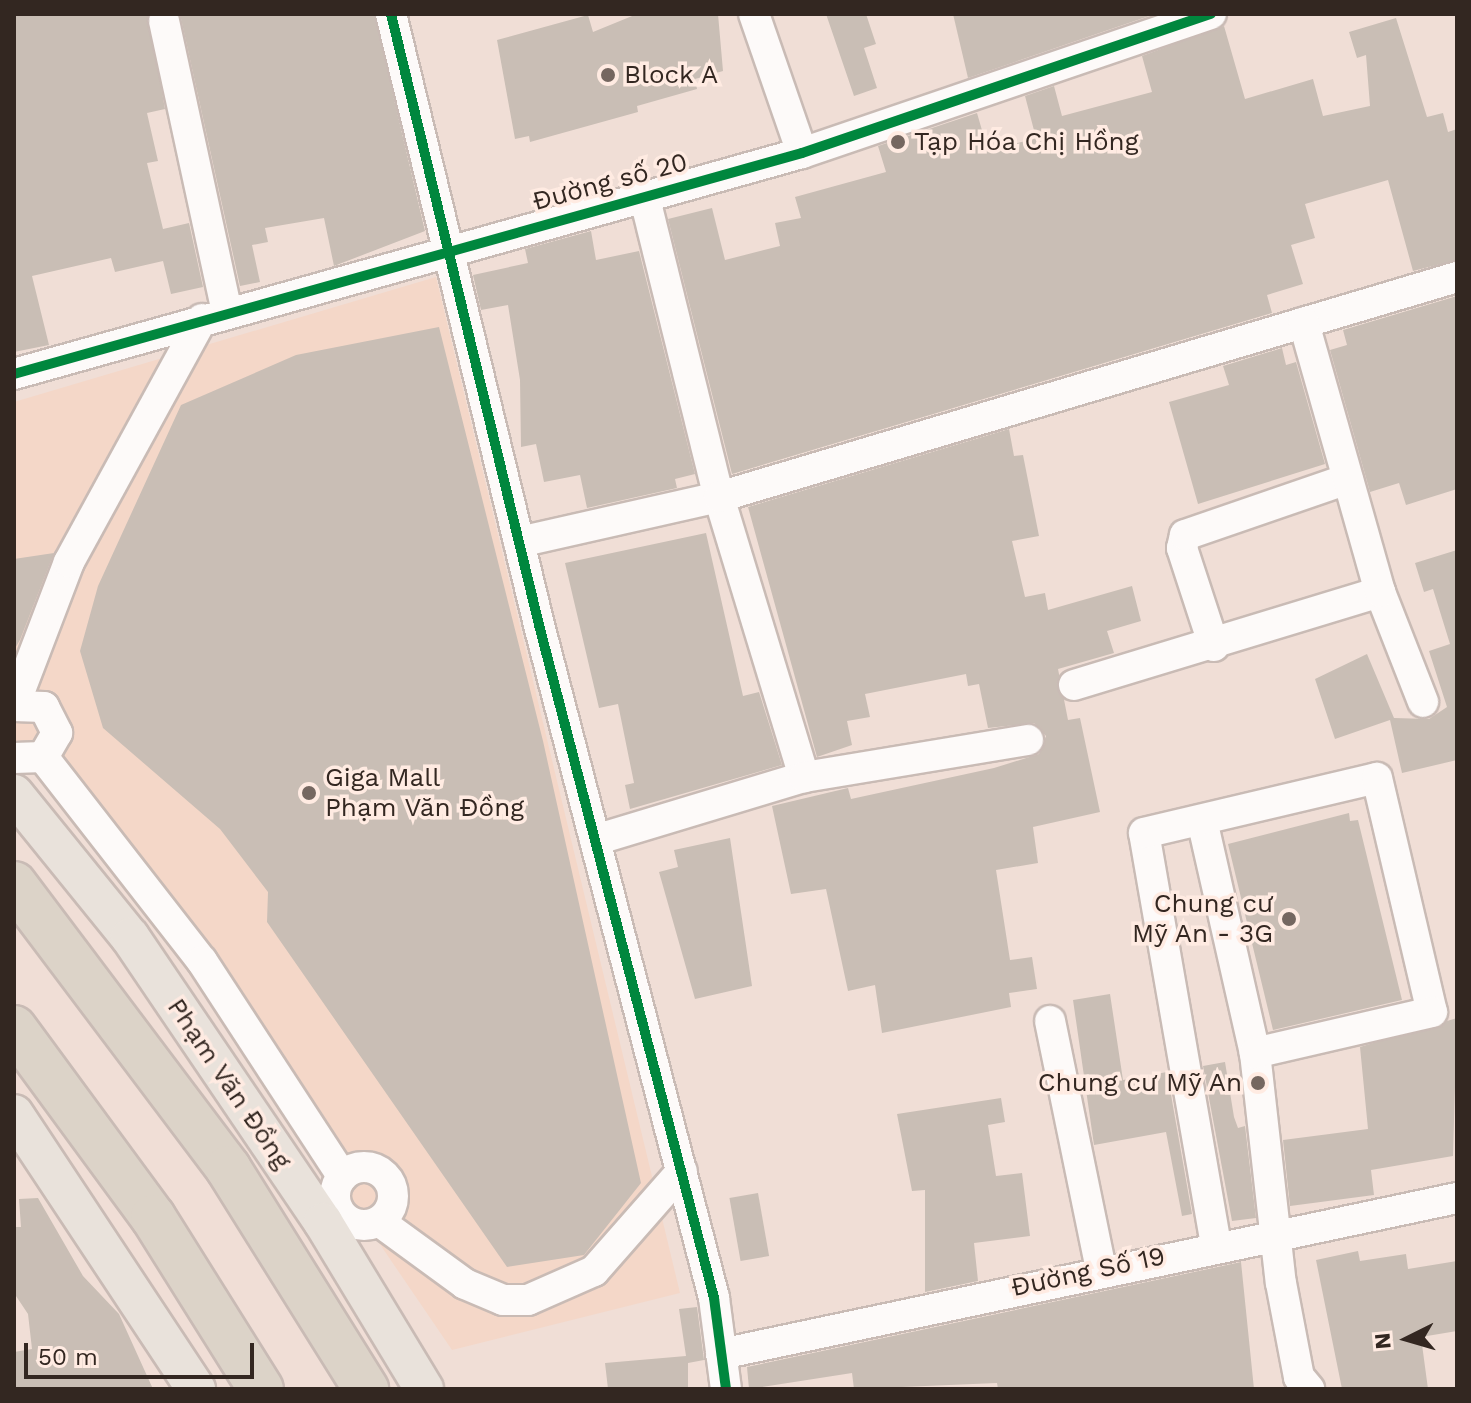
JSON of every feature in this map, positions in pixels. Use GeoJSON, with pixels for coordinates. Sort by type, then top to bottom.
{"type":"FeatureCollection","features":[{"type":"Feature","properties":{"kind":"highway","name":"Phạm Văn Đồng"},"geometry":{"type":"LineString","coordinates":[[14,884],[228,1168],[366,1389]]}},
{"type":"Feature","properties":{"kind":"highway"},"geometry":{"type":"LineString","coordinates":[[14,1028],[153,1217],[261,1389]]}},
{"type":"Feature","properties":{"kind":"main road","name":"Phạm Văn Đồng"},"geometry":{"type":"LineString","coordinates":[[14,794],[130,937],[331,1217],[424,1389]]}},
{"type":"Feature","properties":{"kind":"main road"},"geometry":{"type":"LineString","coordinates":[[14,1114],[196,1389]]}},
{"type":"Feature","properties":{"kind":"street"},"geometry":{"type":"LineString","coordinates":[[391,14],[450,247],[519,542],[682,1171],[726,1389]]}},
{"type":"Feature","properties":{"kind":"street"},"geometry":{"type":"LineString","coordinates":[[754,14],[802,153]]}},
{"type":"Feature","properties":{"kind":"street","name":"Đường số 20"},"geometry":{"type":"LineString","coordinates":[[14,374],[450,247],[802,153],[1211,14]]}},
{"type":"Feature","properties":{"kind":"street"},"geometry":{"type":"LineString","coordinates":[[164,21],[214,316],[69,562],[14,706],[34,703],[51,714],[57,733],[29,757],[202,961],[342,1176]]}},
{"type":"Feature","properties":{"kind":"street"},"geometry":{"type":"LineString","coordinates":[[644,195],[719,497],[804,777]]}},
{"type":"Feature","properties":{"kind":"street"},"geometry":{"type":"LineString","coordinates":[[519,542],[719,497],[1457,277]]}},
{"type":"Feature","properties":{"kind":"street"},"geometry":{"type":"LineString","coordinates":[[1304,323],[1380,592],[1423,702]]}},
{"type":"Feature","properties":{"kind":"street"},"geometry":{"type":"LineString","coordinates":[[1214,646],[1182,548],[1185,535],[1348,479]]}},
{"type":"Feature","properties":{"kind":"street"},"geometry":{"type":"LineString","coordinates":[[1074,685],[1214,646],[1380,592]]}},
{"type":"Feature","properties":{"kind":"street"},"geometry":{"type":"LineString","coordinates":[[595,840],[804,777],[1028,740]]}},
{"type":"Feature","properties":{"kind":"street"},"geometry":{"type":"LineString","coordinates":[[1216,1245],[1144,833],[1377,778],[1432,1012],[1255,1053]]}},
{"type":"Feature","properties":{"kind":"street"},"geometry":{"type":"LineString","coordinates":[[1202,820],[1255,1053],[1277,1234],[1299,1377],[1309,1389]]}},
{"type":"Feature","properties":{"kind":"street"},"geometry":{"type":"LineString","coordinates":[[1050,1021],[1101,1269]]}},
{"type":"Feature","properties":{"kind":"street"},"geometry":{"type":"LineString","coordinates":[[380,1222],[393,1197],[387,1179],[370,1167],[342,1176],[334,1195],[331,1217],[353,1224],[380,1222],[465,1284],[503,1300],[528,1300],[594,1271],[682,1171]]}},
{"type":"Feature","properties":{"kind":"street","name":"Đường Số 19"},"geometry":{"type":"LineString","coordinates":[[721,1354],[1101,1269],[1457,1198]]}},
{"type":"Feature","properties":{"kind":"shaded area","name":"Giga Mall Phạm Văn Đồng"},"geometry":{"type":"Polygon","coordinates":[[[436,277],[680,1293],[452,1350],[137,888],[14,740],[14,402],[436,277]]]}},
{"type":"Feature","properties":{"kind":"building"},"geometry":{"type":"Polygon","coordinates":[[[14,14],[148,14],[165,109],[147,113],[158,161],[147,163],[163,229],[189,223],[203,287],[171,294],[163,261],[115,272],[111,258],[32,276],[49,345],[14,352],[14,14]]]}},
{"type":"Feature","properties":{"kind":"building"},"geometry":{"type":"Polygon","coordinates":[[[180,14],[374,14],[425,231],[334,266],[324,218],[265,228],[268,242],[252,245],[260,282],[240,286],[180,14]]]}},
{"type":"Feature","properties":{"kind":"building","name":"Block A"},"geometry":{"type":"Polygon","coordinates":[[[637,14],[718,14],[723,71],[695,79],[697,89],[637,106],[638,112],[530,142],[529,136],[515,139],[497,40],[588,15],[593,32],[637,14]]]}},
{"type":"Feature","properties":{"kind":"building"},"geometry":{"type":"Polygon","coordinates":[[[826,14],[866,14],[876,44],[864,48],[877,88],[854,96],[826,14]]]}},
{"type":"Feature","properties":{"kind":"building"},"geometry":{"type":"Polygon","coordinates":[[[953,14],[1155,14],[968,78],[953,14]]]}},
{"type":"Feature","properties":{"kind":"building"},"geometry":{"type":"Polygon","coordinates":[[[1396,18],[1427,117],[1443,113],[1448,132],[1457,129],[1457,260],[1413,271],[1388,180],[1305,204],[1315,238],[1291,245],[1303,284],[1267,295],[1272,313],[732,474],[668,219],[712,208],[725,260],[780,246],[775,223],[801,218],[795,197],[886,172],[878,146],[977,113],[988,151],[1036,138],[1025,96],[1054,86],[1062,116],[1152,92],[1142,56],[1224,26],[1245,99],[1313,79],[1323,116],[1370,106],[1366,55],[1357,58],[1349,32],[1396,18]]]}},
{"type":"Feature","properties":{"kind":"building"},"geometry":{"type":"Polygon","coordinates":[[[591,231],[596,260],[639,251],[695,474],[675,479],[677,488],[587,508],[580,475],[544,482],[536,444],[521,447],[520,380],[508,305],[481,310],[473,275],[528,263],[525,249],[591,231]]]}},
{"type":"Feature","properties":{"kind":"building"},"geometry":{"type":"Polygon","coordinates":[[[1457,296],[1457,489],[1406,505],[1399,483],[1370,492],[1330,350],[1347,345],[1343,330],[1457,296]]]}},
{"type":"Feature","properties":{"kind":"building","name":"Giga Mall Phạm Văn Đồng"},"geometry":{"type":"Polygon","coordinates":[[[439,327],[543,741],[641,1183],[584,1255],[507,1267],[267,922],[268,892],[220,829],[103,728],[80,651],[98,586],[181,405],[296,355],[439,327]]]}},
{"type":"Feature","properties":{"kind":"building"},"geometry":{"type":"Polygon","coordinates":[[[1282,348],[1286,365],[1296,362],[1325,464],[1198,504],[1169,402],[1229,385],[1223,366],[1282,348]]]}},
{"type":"Feature","properties":{"kind":"building"},"geometry":{"type":"Polygon","coordinates":[[[1009,429],[1014,456],[1023,455],[1039,536],[1012,541],[1025,597],[1045,593],[1048,610],[1132,586],[1141,621],[1107,631],[1114,653],[1058,669],[1068,720],[1080,718],[1100,812],[1033,827],[1038,863],[996,870],[1010,960],[1032,957],[1037,989],[1009,993],[1011,1007],[882,1033],[875,985],[848,991],[826,889],[791,894],[772,806],[848,788],[851,799],[994,768],[1039,754],[1046,736],[1034,723],[988,728],[979,684],[968,686],[966,674],[865,694],[870,717],[847,721],[852,745],[817,757],[748,507],[1009,429]]]}},
{"type":"Feature","properties":{"kind":"building"},"geometry":{"type":"Polygon","coordinates":[[[706,533],[743,696],[759,692],[782,765],[630,809],[625,785],[634,783],[618,704],[599,708],[565,563],[706,533]]]}},
{"type":"Feature","properties":{"kind":"building"},"geometry":{"type":"Polygon","coordinates":[[[1457,550],[1457,760],[1402,773],[1390,720],[1335,739],[1315,679],[1367,654],[1394,718],[1429,719],[1447,707],[1429,651],[1450,644],[1433,589],[1424,592],[1415,563],[1457,550]]]}},
{"type":"Feature","properties":{"kind":"building"},"geometry":{"type":"Polygon","coordinates":[[[54,553],[20,640],[14,650],[14,559],[54,553]]]}},
{"type":"Feature","properties":{"kind":"building","name":"Chung cư Mỹ An - 3G"},"geometry":{"type":"Polygon","coordinates":[[[1349,813],[1350,821],[1358,820],[1402,1000],[1273,1030],[1228,844],[1349,813]]]}},
{"type":"Feature","properties":{"kind":"building"},"geometry":{"type":"Polygon","coordinates":[[[730,838],[752,986],[695,999],[659,872],[678,867],[674,850],[730,838]]]}},
{"type":"Feature","properties":{"kind":"building"},"geometry":{"type":"Polygon","coordinates":[[[1110,994],[1123,1080],[1167,1072],[1192,1214],[1182,1216],[1166,1132],[1094,1145],[1073,1000],[1110,994]]]}},
{"type":"Feature","properties":{"kind":"building"},"geometry":{"type":"Polygon","coordinates":[[[1457,1018],[1453,1156],[1371,1170],[1374,1195],[1290,1206],[1283,1140],[1368,1129],[1360,1047],[1457,1018]]]}},
{"type":"Feature","properties":{"kind":"building"},"geometry":{"type":"Polygon","coordinates":[[[1225,1062],[1234,1117],[1238,1128],[1245,1126],[1256,1218],[1232,1221],[1203,1066],[1225,1062]]]}},
{"type":"Feature","properties":{"kind":"building"},"geometry":{"type":"Polygon","coordinates":[[[1001,1098],[1005,1122],[988,1125],[996,1176],[1022,1173],[1030,1236],[974,1243],[978,1281],[925,1292],[925,1190],[912,1191],[897,1114],[1001,1098]]]}},
{"type":"Feature","properties":{"kind":"building"},"geometry":{"type":"Polygon","coordinates":[[[758,1193],[769,1256],[741,1261],[729,1198],[758,1193]]]}},
{"type":"Feature","properties":{"kind":"building"},"geometry":{"type":"Polygon","coordinates":[[[38,1198],[83,1276],[119,1314],[153,1389],[14,1389],[14,1352],[32,1349],[28,1314],[14,1293],[14,1227],[21,1227],[19,1199],[38,1198]]]}},
{"type":"Feature","properties":{"kind":"building"},"geometry":{"type":"Polygon","coordinates":[[[1358,1251],[1360,1261],[1406,1254],[1408,1269],[1457,1261],[1457,1331],[1421,1337],[1428,1389],[1342,1389],[1316,1260],[1358,1251]]]}},
{"type":"Feature","properties":{"kind":"building"},"geometry":{"type":"Polygon","coordinates":[[[1241,1262],[1254,1389],[998,1389],[997,1383],[854,1389],[852,1373],[749,1389],[747,1367],[1241,1262]]]}},
{"type":"Feature","properties":{"kind":"building"},"geometry":{"type":"Polygon","coordinates":[[[697,1307],[704,1360],[688,1363],[688,1389],[608,1389],[605,1363],[686,1356],[679,1309],[697,1307]]]}},
{"type":"Feature","properties":{"kind":"cycle path"},"geometry":{"type":"LineString","coordinates":[[391,14],[539,625],[714,1298],[726,1389]]}},
{"type":"Feature","properties":{"kind":"cycle path"},"geometry":{"type":"LineString","coordinates":[[14,374],[802,153],[1211,14]]}},
{"type":"Feature","properties":{"kind":"place","name":"Block A"},"geometry":{"type":"Point","coordinates":[608,75]}},
{"type":"Feature","properties":{"kind":"place","name":"Tạp Hóa Chị Hồng"},"geometry":{"type":"Point","coordinates":[898,142]}},
{"type":"Feature","properties":{"kind":"place","name":"Giga Mall Phạm Văn Đồng"},"geometry":{"type":"Point","coordinates":[309,793]}},
{"type":"Feature","properties":{"kind":"place","name":"Chung cư Mỹ An - 3G"},"geometry":{"type":"Point","coordinates":[1289,919]}},
{"type":"Feature","properties":{"kind":"place","name":"Chung cư Mỹ An"},"geometry":{"type":"Point","coordinates":[1258,1083]}}]}
